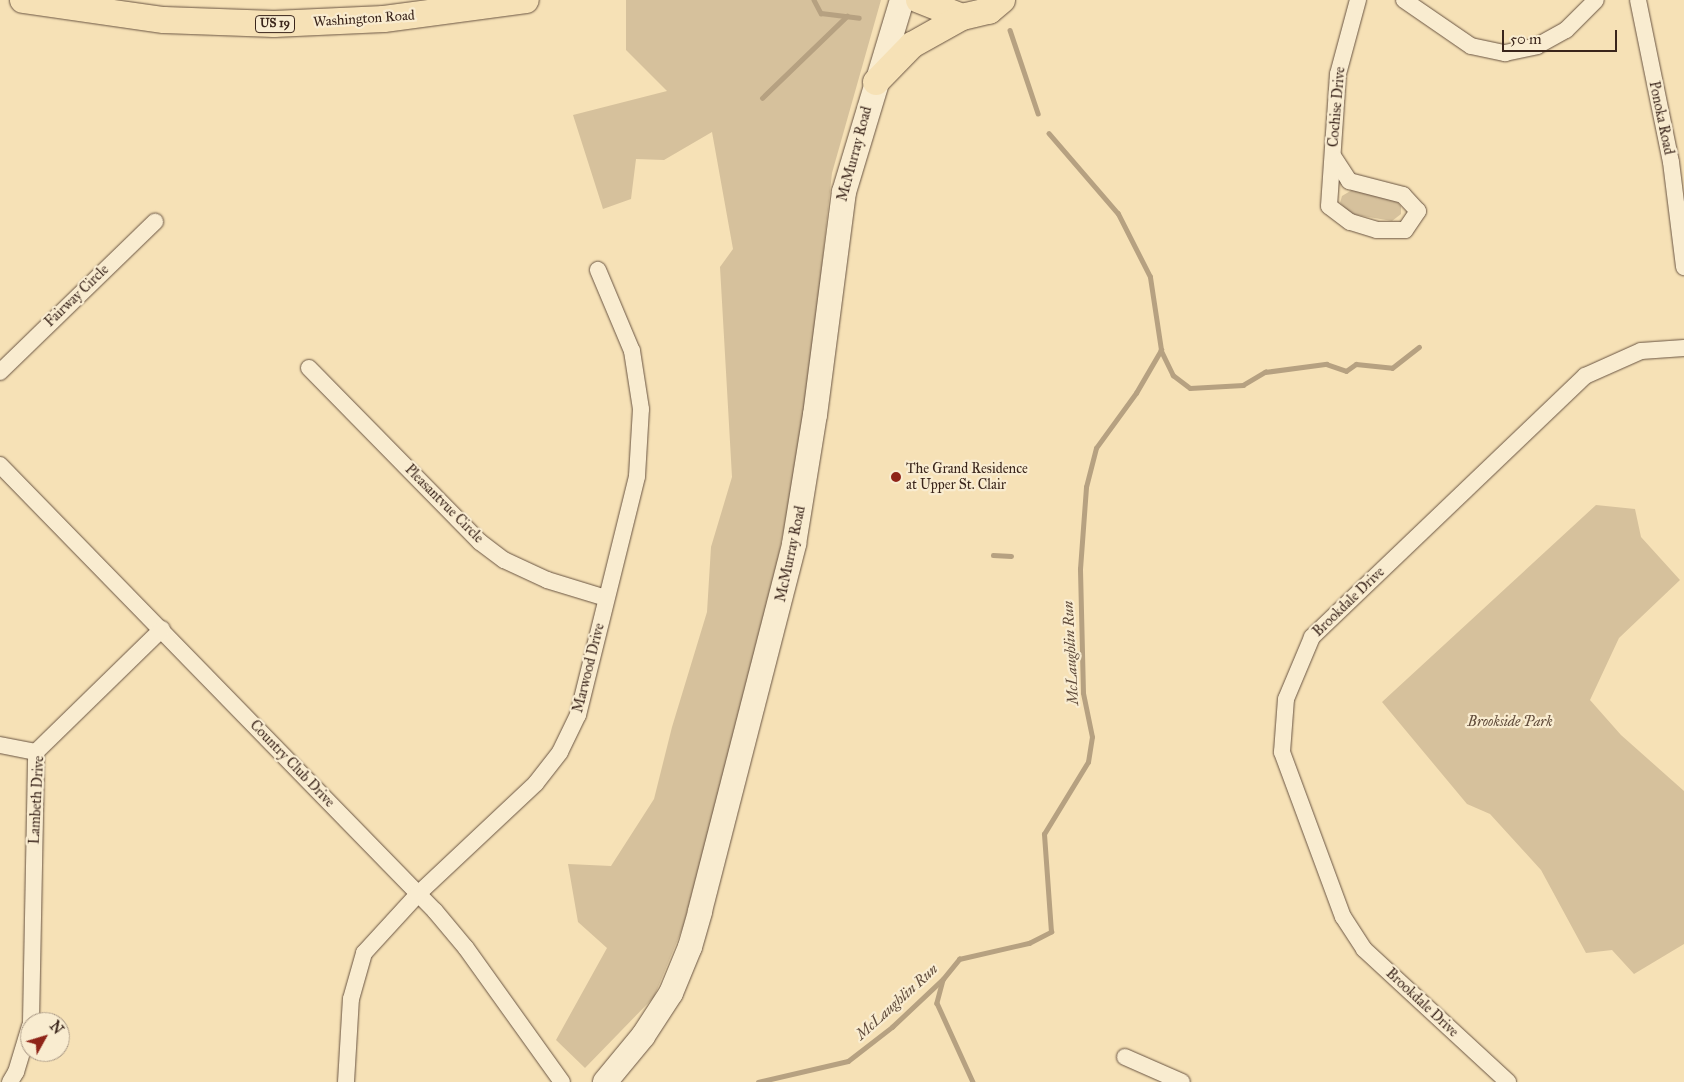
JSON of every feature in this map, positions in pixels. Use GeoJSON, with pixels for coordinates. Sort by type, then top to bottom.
{"type":"FeatureCollection","features":[{"type":"Feature","properties":{"kind":"main road","name":"Washington Road"},"geometry":{"type":"LineString","coordinates":[[23,0],[164,20],[274,24],[384,19],[526,0]]}},
{"type":"Feature","properties":{"kind":"main road","name":"McMurray Road"},"geometry":{"type":"LineString","coordinates":[[605,1082],[643,1036],[671,993],[690,947],[700,912],[794,544],[812,434],[841,206],[876,82],[902,0]]}},
{"type":"Feature","properties":{"kind":"main road"},"geometry":{"type":"LineString","coordinates":[[919,0],[962,16]]}},
{"type":"Feature","properties":{"kind":"main road"},"geometry":{"type":"LineString","coordinates":[[876,82],[912,45],[962,16],[990,11],[1002,0]]}},
{"type":"Feature","properties":{"kind":"street","name":"Cochise Drive"},"geometry":{"type":"LineString","coordinates":[[1333,156],[1349,181],[1403,195],[1418,211],[1405,230],[1377,230],[1350,222],[1329,206],[1338,74],[1358,0]]}},
{"type":"Feature","properties":{"kind":"street"},"geometry":{"type":"LineString","coordinates":[[1404,0],[1471,46],[1505,53],[1537,46],[1566,30],[1596,0]]}},
{"type":"Feature","properties":{"kind":"street","name":"Ponoka Road"},"geometry":{"type":"LineString","coordinates":[[1638,0],[1671,162],[1684,267]]}},
{"type":"Feature","properties":{"kind":"street","name":"Fairway Circle"},"geometry":{"type":"LineString","coordinates":[[0,372],[155,222]]}},
{"type":"Feature","properties":{"kind":"street","name":"Marwood Drive"},"geometry":{"type":"LineString","coordinates":[[346,1082],[351,999],[364,953],[418,894],[536,783],[560,752],[578,715],[637,476],[641,409],[632,351],[598,270]]}},
{"type":"Feature","properties":{"kind":"street","name":"Brookdale Drive"},"geometry":{"type":"LineString","coordinates":[[1508,1082],[1364,949],[1343,917],[1282,752],[1286,699],[1312,637],[1585,376],[1641,351],[1684,348]]}},
{"type":"Feature","properties":{"kind":"street","name":"Pleasantvue Circle"},"geometry":{"type":"LineString","coordinates":[[309,368],[480,542],[504,560],[548,580],[606,598]]}},
{"type":"Feature","properties":{"kind":"street","name":"Country Club Drive"},"geometry":{"type":"LineString","coordinates":[[0,465],[162,629],[418,894],[466,948],[562,1082]]}},
{"type":"Feature","properties":{"kind":"street","name":"Lambeth Drive"},"geometry":{"type":"LineString","coordinates":[[31,1012],[36,752],[162,629]]}},
{"type":"Feature","properties":{"kind":"street"},"geometry":{"type":"LineString","coordinates":[[0,745],[36,752]]}},
{"type":"Feature","properties":{"kind":"street"},"geometry":{"type":"LineString","coordinates":[[1125,1057],[1182,1082]]}},
{"type":"Feature","properties":{"kind":"street"},"geometry":{"type":"LineString","coordinates":[[10,1082],[16,1072],[20,1059]]}},
{"type":"Feature","properties":{"kind":"green space"},"geometry":{"type":"Polygon","coordinates":[[[626,0],[881,0],[832,173],[805,420],[768,610],[683,927],[654,997],[585,1068],[556,1040],[607,948],[578,922],[568,864],[611,866],[654,799],[672,727],[707,612],[711,547],[732,477],[720,267],[733,249],[712,132],[664,160],[636,159],[631,199],[603,209],[573,115],[667,91],[626,50],[626,0]]]}},
{"type":"Feature","properties":{"kind":"green space"},"geometry":{"type":"Polygon","coordinates":[[[1352,190],[1393,198],[1401,206],[1401,214],[1392,221],[1351,214],[1340,203],[1342,196],[1352,190]]]}},
{"type":"Feature","properties":{"kind":"green space","name":"Brookside Park"},"geometry":{"type":"Polygon","coordinates":[[[1596,505],[1635,509],[1641,537],[1680,580],[1619,638],[1590,700],[1621,735],[1684,791],[1684,944],[1634,974],[1612,950],[1586,953],[1541,870],[1490,814],[1467,804],[1382,702],[1596,505]]]}},
{"type":"Feature","properties":{"kind":"waterway"},"geometry":{"type":"LineString","coordinates":[[814,0],[821,13],[859,18]]}},
{"type":"Feature","properties":{"kind":"waterway"},"geometry":{"type":"LineString","coordinates":[[762,98],[847,16]]}},
{"type":"Feature","properties":{"kind":"waterway","name":"McLaughlin Run"},"geometry":{"type":"LineString","coordinates":[[1010,30],[1038,113]]}},
{"type":"Feature","properties":{"kind":"waterway","name":"McLaughlin Run"},"geometry":{"type":"LineString","coordinates":[[758,1082],[848,1061],[892,1027],[943,979],[959,959],[1029,943],[1051,932],[1044,834],[1088,762],[1092,737],[1083,693],[1080,569],[1086,487],[1096,448],[1136,393],[1161,350],[1150,277],[1118,214],[1049,134]]}},
{"type":"Feature","properties":{"kind":"waterway"},"geometry":{"type":"LineString","coordinates":[[1161,350],[1173,375],[1190,388],[1243,385],[1265,372],[1326,364],[1346,371],[1356,364],[1392,368],[1419,347]]}},
{"type":"Feature","properties":{"kind":"waterway"},"geometry":{"type":"LineString","coordinates":[[993,555],[1011,556]]}},
{"type":"Feature","properties":{"kind":"waterway"},"geometry":{"type":"LineString","coordinates":[[943,980],[937,1003],[973,1082]]}},
{"type":"Feature","properties":{"kind":"place","name":"The Grand Residence at Upper St. Clair"},"geometry":{"type":"Point","coordinates":[896,477]}}]}
